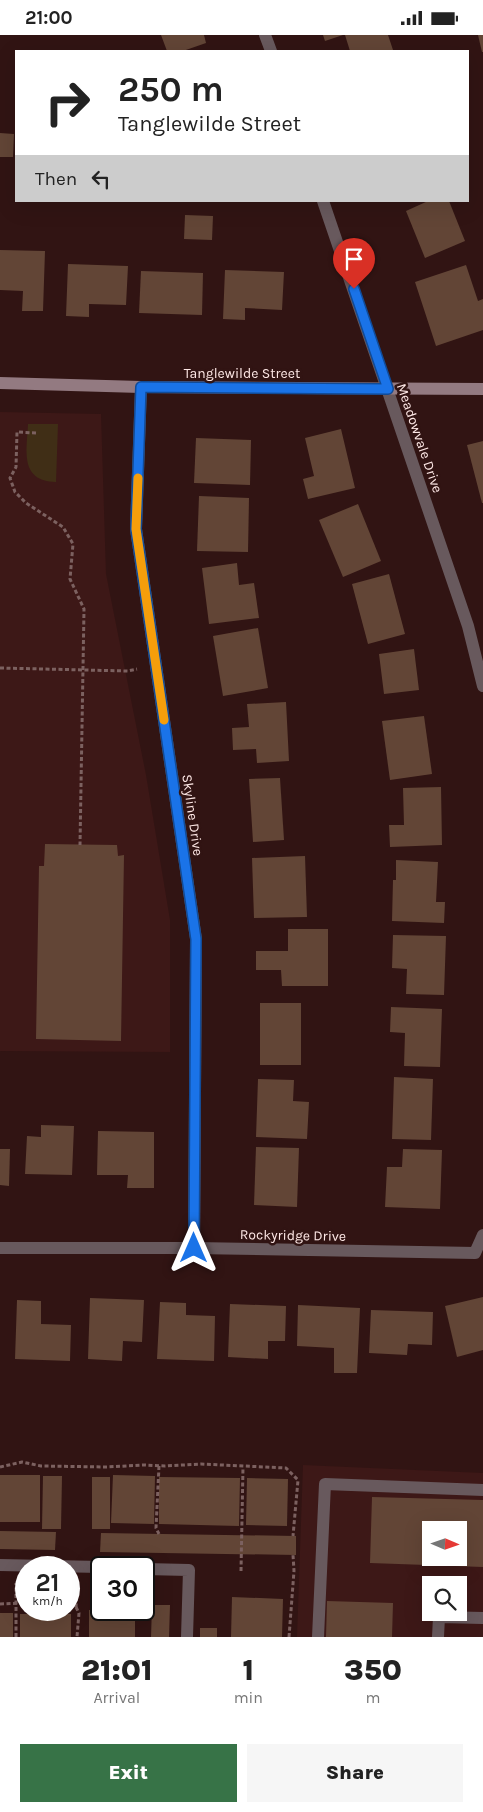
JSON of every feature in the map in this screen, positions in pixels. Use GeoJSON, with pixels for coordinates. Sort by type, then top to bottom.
{"type":"FeatureCollection","features":[{"type":"Feature","properties":{"kind":"street"},"geometry":{"type":"LineString","coordinates":[[265,35],[271,50]]}},
{"type":"Feature","properties":{"kind":"street","name":"Meadowvale Drive"},"geometry":{"type":"LineString","coordinates":[[323,202],[468,626],[483,686]]}},
{"type":"Feature","properties":{"kind":"street","name":"Tanglewilde Street"},"geometry":{"type":"LineString","coordinates":[[0,383],[141,387],[483,389]]}},
{"type":"Feature","properties":{"kind":"street","name":"Skyline Drive"},"geometry":{"type":"LineString","coordinates":[[141,387],[136,529],[196,939],[194,1248]]}},
{"type":"Feature","properties":{"kind":"street","name":"Rockyridge Drive"},"geometry":{"type":"LineString","coordinates":[[0,1248],[194,1248],[475,1253],[483,1235]]}},
{"type":"Feature","properties":{"kind":"street"},"geometry":{"type":"LineString","coordinates":[[318,1637],[325,1484],[483,1490]]}},
{"type":"Feature","properties":{"kind":"street"},"geometry":{"type":"LineString","coordinates":[[0,1565],[15,1565]]}},
{"type":"Feature","properties":{"kind":"street"},"geometry":{"type":"LineString","coordinates":[[155,1569],[189,1570],[187,1637]]}},
{"type":"Feature","properties":{"kind":"street"},"geometry":{"type":"LineString","coordinates":[[438,1637],[439,1617],[483,1618]]}},
{"type":"Feature","properties":{"kind":"path"},"geometry":{"type":"LineString","coordinates":[[36,433],[17,432],[16,467],[10,478],[16,492],[26,503],[64,527],[74,544],[70,579],[84,609],[80,845]]}},
{"type":"Feature","properties":{"kind":"path"},"geometry":{"type":"LineString","coordinates":[[0,667],[128,671],[136,669]]}},
{"type":"Feature","properties":{"kind":"path"},"geometry":{"type":"LineString","coordinates":[[0,1467],[22,1462],[40,1466],[81,1467],[201,1464],[286,1468],[298,1480],[293,1536]]}},
{"type":"Feature","properties":{"kind":"path"},"geometry":{"type":"LineString","coordinates":[[159,1466],[156,1528],[159,1534]]}},
{"type":"Feature","properties":{"kind":"path"},"geometry":{"type":"LineString","coordinates":[[81,1467],[81,1473]]}},
{"type":"Feature","properties":{"kind":"path"},"geometry":{"type":"LineString","coordinates":[[241,1571],[244,1467]]}},
{"type":"Feature","properties":{"kind":"path"},"geometry":{"type":"LineString","coordinates":[[290,1637],[294,1571],[293,1555]]}},
{"type":"Feature","properties":{"kind":"path"},"geometry":{"type":"LineString","coordinates":[[0,1604],[15,1603]]}},
{"type":"Feature","properties":{"kind":"path"},"geometry":{"type":"LineString","coordinates":[[16,1621],[16,1637]]}},
{"type":"Feature","properties":{"kind":"path"},"geometry":{"type":"LineString","coordinates":[[77,1637],[78,1621]]}},
{"type":"Feature","properties":{"kind":"shaded area"},"geometry":{"type":"Polygon","coordinates":[[[0,412],[101,414],[106,574],[146,775],[170,920],[170,1052],[0,1051],[0,412]]]}},
{"type":"Feature","properties":{"kind":"shaded area"},"geometry":{"type":"Polygon","coordinates":[[[28,424],[58,424],[56,482],[44,480],[36,476],[31,470],[27,454],[28,424]]]}},
{"type":"Feature","properties":{"kind":"shaded area"},"geometry":{"type":"Polygon","coordinates":[[[303,1465],[483,1473],[483,1637],[297,1637],[303,1465]]]}},
{"type":"Feature","properties":{"kind":"building"},"geometry":{"type":"Polygon","coordinates":[[[161,35],[204,35],[206,43],[186,50],[167,50],[161,35]]]}},
{"type":"Feature","properties":{"kind":"building"},"geometry":{"type":"Polygon","coordinates":[[[323,35],[343,35],[325,41],[323,35]]]}},
{"type":"Feature","properties":{"kind":"building"},"geometry":{"type":"Polygon","coordinates":[[[345,35],[388,35],[393,50],[350,50],[345,35]]]}},
{"type":"Feature","properties":{"kind":"building"},"geometry":{"type":"Polygon","coordinates":[[[478,35],[483,35],[483,52],[482,52],[478,35]]]}},
{"type":"Feature","properties":{"kind":"building"},"geometry":{"type":"Polygon","coordinates":[[[0,133],[14,134],[13,157],[0,157],[0,133]]]}},
{"type":"Feature","properties":{"kind":"building"},"geometry":{"type":"Polygon","coordinates":[[[426,202],[449,202],[465,241],[425,258],[406,211],[426,202]]]}},
{"type":"Feature","properties":{"kind":"building"},"geometry":{"type":"Polygon","coordinates":[[[185,215],[213,216],[212,240],[184,239],[185,215]]]}},
{"type":"Feature","properties":{"kind":"building"},"geometry":{"type":"Polygon","coordinates":[[[0,250],[45,251],[43,311],[22,311],[23,291],[0,290],[0,250]]]}},
{"type":"Feature","properties":{"kind":"building"},"geometry":{"type":"Polygon","coordinates":[[[68,264],[128,266],[126,305],[89,304],[89,317],[66,316],[68,264]]]}},
{"type":"Feature","properties":{"kind":"building"},"geometry":{"type":"Polygon","coordinates":[[[466,265],[478,301],[483,299],[483,330],[436,346],[415,282],[466,265]]]}},
{"type":"Feature","properties":{"kind":"building"},"geometry":{"type":"Polygon","coordinates":[[[225,270],[284,272],[282,310],[245,308],[245,320],[223,319],[225,270]]]}},
{"type":"Feature","properties":{"kind":"building"},"geometry":{"type":"Polygon","coordinates":[[[141,271],[203,273],[202,315],[139,313],[141,271]]]}},
{"type":"Feature","properties":{"kind":"building"},"geometry":{"type":"Polygon","coordinates":[[[341,429],[355,488],[308,499],[303,479],[314,476],[305,438],[341,429]]]}},
{"type":"Feature","properties":{"kind":"building"},"geometry":{"type":"Polygon","coordinates":[[[196,438],[251,440],[250,485],[194,483],[196,438]]]}},
{"type":"Feature","properties":{"kind":"building"},"geometry":{"type":"Polygon","coordinates":[[[483,441],[483,503],[482,503],[467,445],[483,441]]]}},
{"type":"Feature","properties":{"kind":"building"},"geometry":{"type":"Polygon","coordinates":[[[199,496],[249,498],[248,552],[197,551],[199,496]]]}},
{"type":"Feature","properties":{"kind":"building"},"geometry":{"type":"Polygon","coordinates":[[[358,504],[381,561],[343,577],[319,520],[358,504]]]}},
{"type":"Feature","properties":{"kind":"building"},"geometry":{"type":"Polygon","coordinates":[[[237,563],[239,585],[254,583],[259,618],[209,624],[202,568],[237,563]]]}},
{"type":"Feature","properties":{"kind":"building"},"geometry":{"type":"Polygon","coordinates":[[[389,574],[405,634],[368,644],[352,584],[389,574]]]}},
{"type":"Feature","properties":{"kind":"building"},"geometry":{"type":"Polygon","coordinates":[[[258,628],[268,688],[223,696],[213,636],[258,628]]]}},
{"type":"Feature","properties":{"kind":"building"},"geometry":{"type":"Polygon","coordinates":[[[414,649],[419,690],[384,694],[379,654],[414,649]]]}},
{"type":"Feature","properties":{"kind":"building"},"geometry":{"type":"Polygon","coordinates":[[[286,702],[289,761],[257,763],[256,749],[233,750],[232,728],[249,727],[247,704],[286,702]]]}},
{"type":"Feature","properties":{"kind":"building"},"geometry":{"type":"Polygon","coordinates":[[[424,716],[432,774],[390,780],[382,721],[424,716]]]}},
{"type":"Feature","properties":{"kind":"building"},"geometry":{"type":"Polygon","coordinates":[[[280,778],[284,840],[253,842],[249,779],[280,778]]]}},
{"type":"Feature","properties":{"kind":"building"},"geometry":{"type":"Polygon","coordinates":[[[441,787],[442,845],[390,847],[389,825],[404,825],[403,788],[441,787]]]}},
{"type":"Feature","properties":{"kind":"building"},"geometry":{"type":"Polygon","coordinates":[[[45,844],[117,845],[118,856],[124,855],[121,1041],[36,1039],[39,866],[44,866],[45,844]]]}},
{"type":"Feature","properties":{"kind":"building"},"geometry":{"type":"Polygon","coordinates":[[[305,856],[307,917],[254,918],[252,858],[305,856]]]}},
{"type":"Feature","properties":{"kind":"building"},"geometry":{"type":"Polygon","coordinates":[[[396,860],[438,862],[436,902],[445,902],[444,923],[392,921],[393,880],[396,880],[396,860]]]}},
{"type":"Feature","properties":{"kind":"building"},"geometry":{"type":"Polygon","coordinates":[[[288,929],[328,929],[328,986],[282,986],[281,970],[256,970],[256,951],[288,951],[288,929]]]}},
{"type":"Feature","properties":{"kind":"building"},"geometry":{"type":"Polygon","coordinates":[[[393,935],[446,936],[444,995],[406,994],[407,969],[392,968],[393,935]]]}},
{"type":"Feature","properties":{"kind":"building"},"geometry":{"type":"Polygon","coordinates":[[[260,1003],[301,1003],[301,1065],[260,1065],[260,1003]]]}},
{"type":"Feature","properties":{"kind":"building"},"geometry":{"type":"Polygon","coordinates":[[[391,1007],[442,1009],[440,1067],[404,1066],[405,1033],[390,1032],[391,1007]]]}},
{"type":"Feature","properties":{"kind":"building"},"geometry":{"type":"Polygon","coordinates":[[[394,1077],[433,1079],[431,1140],[392,1139],[394,1077]]]}},
{"type":"Feature","properties":{"kind":"building"},"geometry":{"type":"Polygon","coordinates":[[[258,1079],[294,1080],[293,1101],[309,1102],[307,1139],[256,1137],[258,1079]]]}},
{"type":"Feature","properties":{"kind":"building"},"geometry":{"type":"Polygon","coordinates":[[[41,1125],[74,1126],[72,1175],[25,1174],[27,1136],[41,1137],[41,1125]]]}},
{"type":"Feature","properties":{"kind":"building"},"geometry":{"type":"Polygon","coordinates":[[[98,1131],[154,1132],[154,1188],[127,1188],[128,1175],[97,1175],[98,1131]]]}},
{"type":"Feature","properties":{"kind":"building"},"geometry":{"type":"Polygon","coordinates":[[[256,1147],[299,1148],[297,1207],[254,1205],[256,1147]]]}},
{"type":"Feature","properties":{"kind":"building"},"geometry":{"type":"Polygon","coordinates":[[[0,1149],[10,1149],[9,1186],[0,1185],[0,1149]]]}},
{"type":"Feature","properties":{"kind":"building"},"geometry":{"type":"Polygon","coordinates":[[[403,1149],[442,1150],[440,1209],[385,1207],[387,1167],[402,1167],[403,1149]]]}},
{"type":"Feature","properties":{"kind":"building"},"geometry":{"type":"Polygon","coordinates":[[[483,1297],[483,1350],[457,1357],[445,1306],[483,1297]]]}},
{"type":"Feature","properties":{"kind":"building"},"geometry":{"type":"Polygon","coordinates":[[[90,1298],[144,1300],[142,1342],[123,1341],[122,1361],[88,1359],[90,1298]]]}},
{"type":"Feature","properties":{"kind":"building"},"geometry":{"type":"Polygon","coordinates":[[[17,1300],[41,1301],[41,1324],[71,1325],[70,1361],[15,1359],[17,1300]]]}},
{"type":"Feature","properties":{"kind":"building"},"geometry":{"type":"Polygon","coordinates":[[[160,1302],[186,1303],[186,1315],[215,1316],[214,1361],[157,1359],[160,1302]]]}},
{"type":"Feature","properties":{"kind":"building"},"geometry":{"type":"Polygon","coordinates":[[[230,1304],[286,1306],[285,1341],[268,1341],[268,1359],[228,1357],[230,1304]]]}},
{"type":"Feature","properties":{"kind":"building"},"geometry":{"type":"Polygon","coordinates":[[[298,1305],[360,1308],[357,1373],[334,1373],[334,1348],[297,1346],[298,1305]]]}},
{"type":"Feature","properties":{"kind":"building"},"geometry":{"type":"Polygon","coordinates":[[[371,1310],[433,1312],[432,1345],[408,1344],[407,1355],[369,1353],[371,1310]]]}},
{"type":"Feature","properties":{"kind":"building"},"geometry":{"type":"Polygon","coordinates":[[[0,1475],[40,1475],[40,1522],[0,1522],[0,1475]]]}},
{"type":"Feature","properties":{"kind":"building"},"geometry":{"type":"Polygon","coordinates":[[[113,1475],[155,1476],[154,1524],[111,1523],[113,1475]]]}},
{"type":"Feature","properties":{"kind":"building"},"geometry":{"type":"Polygon","coordinates":[[[43,1476],[62,1476],[61,1529],[42,1529],[43,1476]]]}},
{"type":"Feature","properties":{"kind":"building"},"geometry":{"type":"Polygon","coordinates":[[[92,1477],[110,1477],[110,1529],[92,1529],[92,1477]]]}},
{"type":"Feature","properties":{"kind":"building"},"geometry":{"type":"Polygon","coordinates":[[[159,1477],[240,1478],[239,1526],[159,1524],[159,1477]]]}},
{"type":"Feature","properties":{"kind":"building"},"geometry":{"type":"Polygon","coordinates":[[[247,1478],[288,1479],[287,1526],[246,1525],[247,1478]]]}},
{"type":"Feature","properties":{"kind":"building"},"geometry":{"type":"Polygon","coordinates":[[[372,1497],[483,1500],[483,1567],[455,1566],[468,1566],[468,1521],[422,1521],[422,1565],[370,1563],[372,1497]]]}},
{"type":"Feature","properties":{"kind":"building"},"geometry":{"type":"Polygon","coordinates":[[[0,1531],[56,1532],[55,1550],[0,1549],[0,1531]]]}},
{"type":"Feature","properties":{"kind":"building"},"geometry":{"type":"Polygon","coordinates":[[[101,1533],[296,1536],[296,1555],[100,1552],[101,1533]]]}},
{"type":"Feature","properties":{"kind":"building"},"geometry":{"type":"Polygon","coordinates":[[[232,1597],[283,1599],[282,1637],[231,1637],[232,1597]]]}},
{"type":"Feature","properties":{"kind":"building"},"geometry":{"type":"Polygon","coordinates":[[[327,1601],[393,1603],[392,1637],[326,1637],[327,1601]]]}},
{"type":"Feature","properties":{"kind":"building"},"geometry":{"type":"Polygon","coordinates":[[[155,1605],[170,1605],[169,1637],[151,1637],[152,1621],[155,1621],[155,1605]]]}},
{"type":"Feature","properties":{"kind":"building"},"geometry":{"type":"Polygon","coordinates":[[[89,1610],[90,1621],[135,1621],[135,1637],[89,1637],[89,1610]]]}},
{"type":"Feature","properties":{"kind":"building"},"geometry":{"type":"Polygon","coordinates":[[[0,1613],[13,1613],[13,1637],[0,1637],[0,1613]]]}},
{"type":"Feature","properties":{"kind":"building"},"geometry":{"type":"Polygon","coordinates":[[[20,1621],[71,1621],[71,1637],[20,1637],[20,1621]]]}},
{"type":"Feature","properties":{"kind":"building"},"geometry":{"type":"Polygon","coordinates":[[[200,1628],[217,1628],[217,1637],[200,1637],[200,1628]]]}},
{"type":"Feature","properties":{"kind":"slow traffic"},"geometry":{"type":"LineString","coordinates":[[138,478],[136,529],[164,720]]}},
{"type":"Feature","properties":{"kind":"route"},"geometry":{"type":"LineString","coordinates":[[194,1248],[196,939],[136,529],[141,387],[388,389],[354,289]]}}]}
